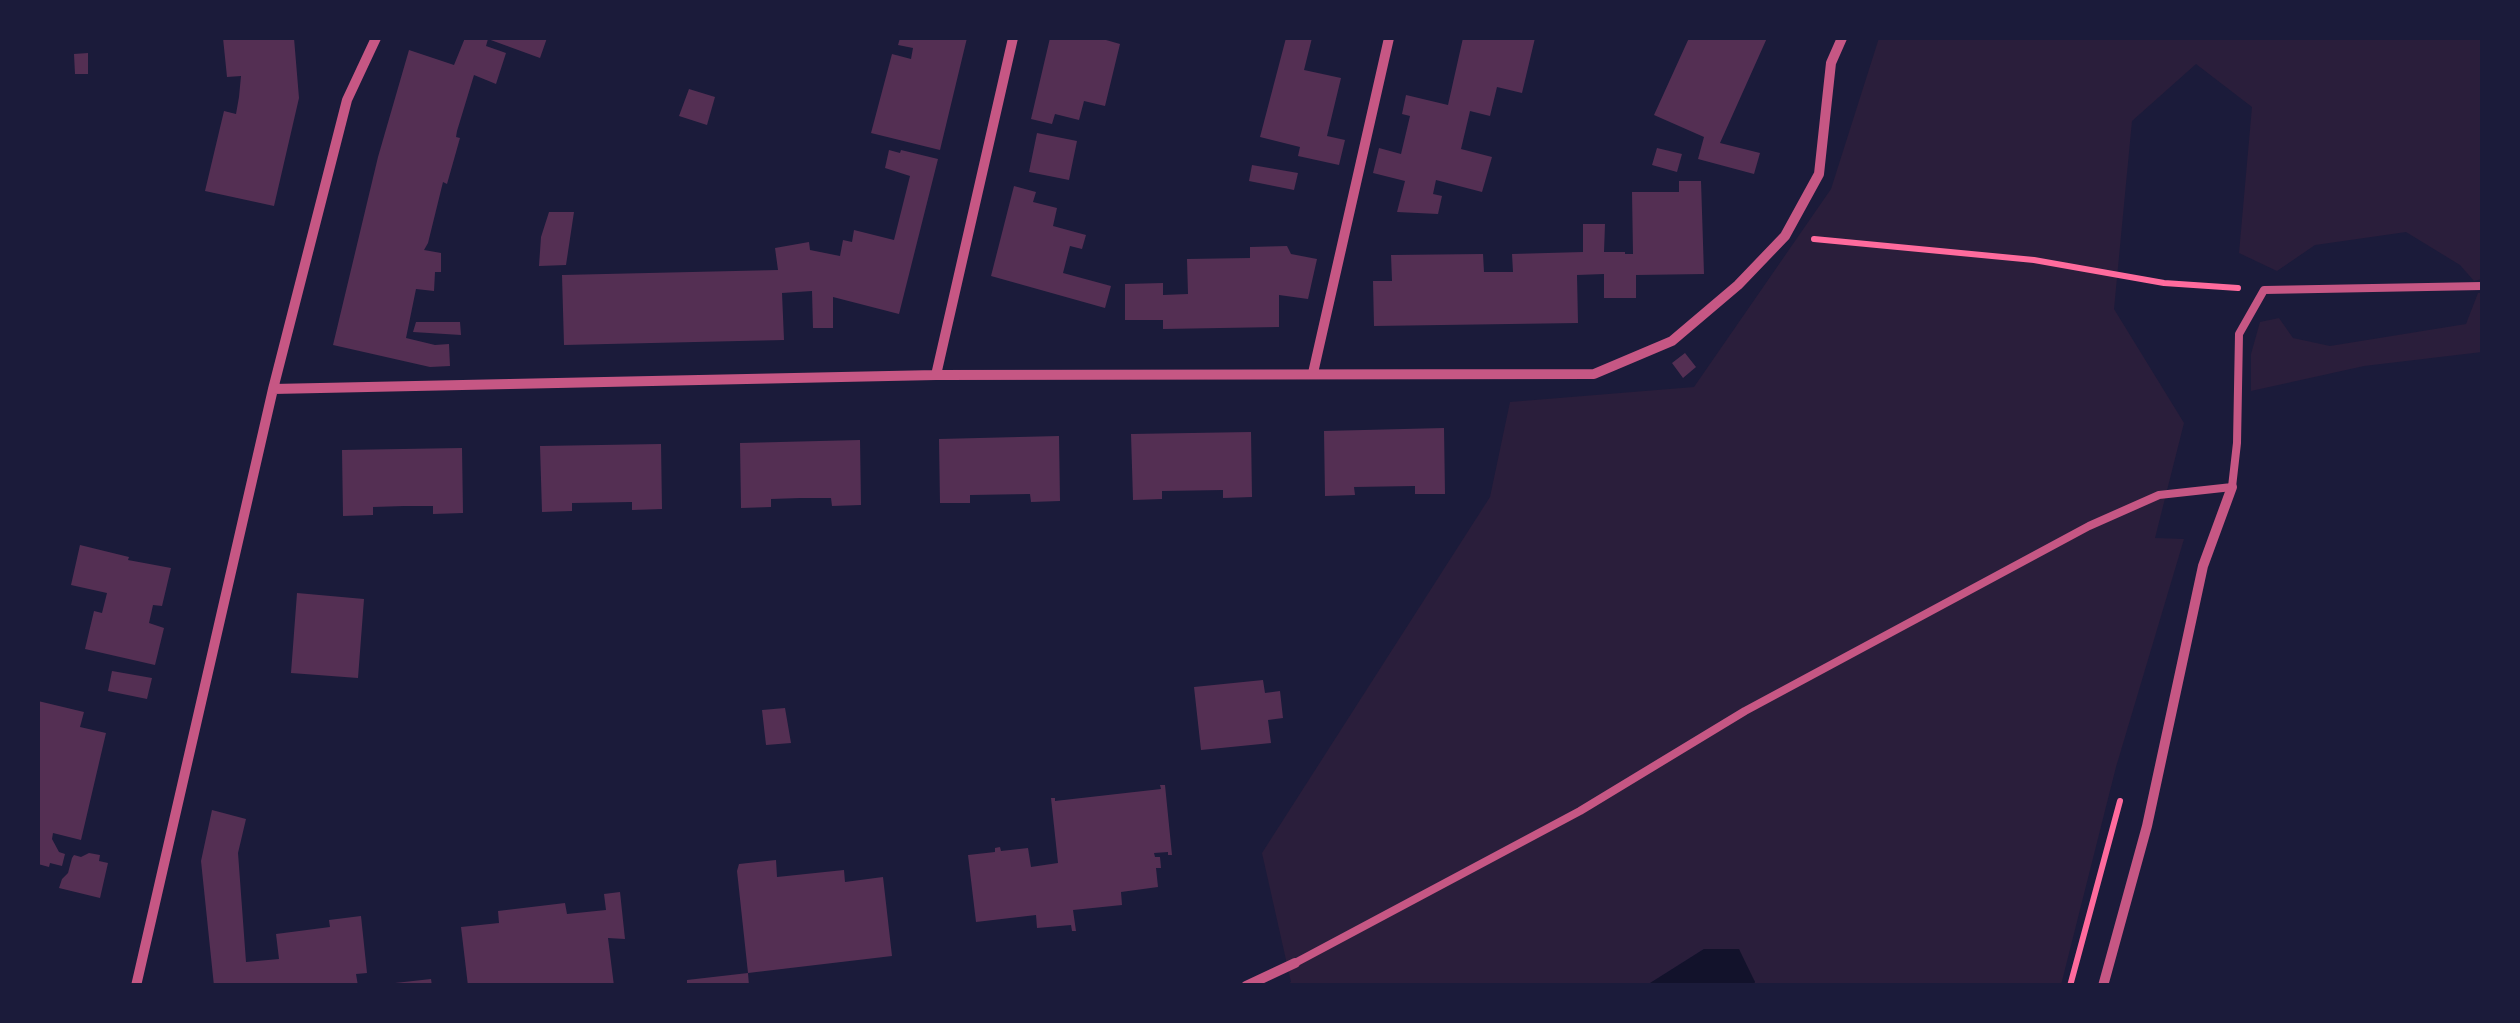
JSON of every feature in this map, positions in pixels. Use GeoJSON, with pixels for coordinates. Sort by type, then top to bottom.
{"type":"FeatureCollection","features":[{"type":"Feature","properties":{"kind":"street"},"geometry":{"type":"LineString","coordinates":[[136,986],[272,389],[347,100],[376,38]]}},
{"type":"Feature","properties":{"kind":"street"},"geometry":{"type":"LineString","coordinates":[[936,375],[1013,38]]}},
{"type":"Feature","properties":{"kind":"street"},"geometry":{"type":"LineString","coordinates":[[1313,373],[1388,38]]}},
{"type":"Feature","properties":{"kind":"street"},"geometry":{"type":"LineString","coordinates":[[272,389],[936,375],[1594,374],[1672,341],[1738,285],[1785,236],[1818,174],[1831,63],[1842,38]]}},
{"type":"Feature","properties":{"kind":"street"},"geometry":{"type":"LineString","coordinates":[[2103,986],[2147,826],[2203,566],[2232,487]]}},
{"type":"Feature","properties":{"kind":"street"},"geometry":{"type":"LineString","coordinates":[[1246,986],[1294,963]]}},
{"type":"Feature","properties":{"kind":"lane"},"geometry":{"type":"LineString","coordinates":[[1294,963],[1580,811],[1745,710],[2089,526],[2159,496],[2232,487],[2240,334],[2264,290],[2482,286]]}},
{"type":"Feature","properties":{"kind":"path"},"geometry":{"type":"LineString","coordinates":[[1785,236],[2034,260],[2164,283],[2264,290]]}},
{"type":"Feature","properties":{"kind":"shaded area"},"geometry":{"type":"Polygon","coordinates":[[[1879,38],[2482,38],[2482,279],[2474,281],[2460,265],[2406,232],[2315,245],[2277,271],[2239,253],[2252,107],[2196,64],[2132,121],[2114,309],[2184,423],[2155,538],[2184,539],[2116,767],[2061,985],[1753,985],[1755,981],[1704,949],[1647,985],[1286,985],[1291,982],[1262,853],[1490,497],[1510,402],[1694,387],[1831,189],[1879,38]]]}},
{"type":"Feature","properties":{"kind":"shaded area"},"geometry":{"type":"Polygon","coordinates":[[[2478,293],[2482,293],[2482,352],[2364,366],[2251,391],[2251,354],[2260,322],[2279,318],[2293,338],[2330,346],[2466,324],[2478,293]]]}},
{"type":"Feature","properties":{"kind":"shaded area"},"geometry":{"type":"Polygon","coordinates":[[[1704,949],[1739,949],[1753,985],[1647,985],[1704,949]]]}},
{"type":"Feature","properties":{"kind":"building"},"geometry":{"type":"Polygon","coordinates":[[[223,38],[294,38],[299,98],[274,206],[205,191],[224,111],[236,114],[239,97],[241,76],[227,77],[223,38]]]}},
{"type":"Feature","properties":{"kind":"building"},"geometry":{"type":"Polygon","coordinates":[[[465,38],[547,38],[540,58],[488,39],[486,46],[506,53],[496,84],[474,75],[457,131],[456,137],[460,138],[424,250],[441,253],[441,272],[435,272],[434,291],[416,289],[406,338],[449,344],[450,366],[430,367],[333,345],[378,157],[409,50],[454,65],[465,38]]]}},
{"type":"Feature","properties":{"kind":"building"},"geometry":{"type":"Polygon","coordinates":[[[900,38],[967,38],[940,150],[871,133],[892,54],[911,59],[913,48],[898,45],[900,38]]]}},
{"type":"Feature","properties":{"kind":"building"},"geometry":{"type":"Polygon","coordinates":[[[1050,38],[1099,38],[1120,44],[1105,106],[1084,101],[1079,120],[1055,114],[1052,124],[1031,119],[1050,38]]]}},
{"type":"Feature","properties":{"kind":"building"},"geometry":{"type":"Polygon","coordinates":[[[1286,38],[1312,38],[1304,70],[1341,78],[1327,136],[1345,140],[1339,165],[1298,156],[1300,147],[1260,137],[1286,38]]]}},
{"type":"Feature","properties":{"kind":"building"},"geometry":{"type":"Polygon","coordinates":[[[1463,38],[1535,38],[1522,93],[1497,87],[1490,116],[1470,111],[1461,149],[1492,157],[1482,192],[1436,180],[1433,194],[1442,196],[1438,214],[1397,212],[1405,181],[1373,173],[1379,148],[1401,154],[1410,116],[1402,114],[1406,95],[1448,105],[1463,38]]]}},
{"type":"Feature","properties":{"kind":"building"},"geometry":{"type":"Polygon","coordinates":[[[1689,38],[1767,38],[1720,143],[1760,153],[1754,174],[1698,159],[1704,137],[1654,115],[1689,38]]]}},
{"type":"Feature","properties":{"kind":"building"},"geometry":{"type":"Polygon","coordinates":[[[88,53],[88,74],[75,74],[74,54],[88,53]]]}},
{"type":"Feature","properties":{"kind":"building"},"geometry":{"type":"Polygon","coordinates":[[[689,89],[715,97],[707,125],[679,116],[689,89]]]}},
{"type":"Feature","properties":{"kind":"building"},"geometry":{"type":"Polygon","coordinates":[[[1037,133],[1077,141],[1069,180],[1029,172],[1037,133]]]}},
{"type":"Feature","properties":{"kind":"building"},"geometry":{"type":"Polygon","coordinates":[[[1657,148],[1682,154],[1677,172],[1652,165],[1657,148]]]}},
{"type":"Feature","properties":{"kind":"building"},"geometry":{"type":"Polygon","coordinates":[[[889,150],[938,159],[899,314],[833,297],[833,328],[813,328],[812,291],[782,293],[784,340],[564,345],[562,275],[778,270],[775,248],[809,242],[810,250],[840,256],[843,240],[852,242],[854,230],[894,240],[910,176],[885,168],[889,150]]]}},
{"type":"Feature","properties":{"kind":"building"},"geometry":{"type":"Polygon","coordinates":[[[1252,165],[1298,173],[1294,190],[1249,181],[1252,165]]]}},
{"type":"Feature","properties":{"kind":"building"},"geometry":{"type":"Polygon","coordinates":[[[1679,181],[1701,181],[1704,274],[1636,275],[1636,298],[1604,298],[1604,274],[1577,275],[1578,323],[1374,326],[1373,281],[1392,281],[1391,255],[1483,254],[1484,272],[1513,272],[1512,254],[1583,252],[1583,224],[1605,224],[1604,252],[1633,254],[1632,192],[1679,192],[1679,181]]]}},
{"type":"Feature","properties":{"kind":"building"},"geometry":{"type":"Polygon","coordinates":[[[1014,186],[1036,192],[1033,202],[1057,208],[1053,226],[1086,235],[1082,249],[1070,246],[1063,273],[1111,286],[1105,308],[991,276],[1014,186]]]}},
{"type":"Feature","properties":{"kind":"building"},"geometry":{"type":"Polygon","coordinates":[[[549,212],[574,212],[566,265],[539,266],[541,237],[549,212]]]}},
{"type":"Feature","properties":{"kind":"building"},"geometry":{"type":"Polygon","coordinates":[[[1287,246],[1291,254],[1317,259],[1308,299],[1279,295],[1279,327],[1163,329],[1163,320],[1125,320],[1125,284],[1163,283],[1163,295],[1188,294],[1187,259],[1250,258],[1250,247],[1287,246]]]}},
{"type":"Feature","properties":{"kind":"building"},"geometry":{"type":"Polygon","coordinates":[[[416,322],[460,322],[461,335],[413,332],[416,322]]]}},
{"type":"Feature","properties":{"kind":"building"},"geometry":{"type":"Polygon","coordinates":[[[1685,353],[1696,367],[1683,378],[1672,363],[1685,353]]]}},
{"type":"Feature","properties":{"kind":"building"},"geometry":{"type":"Polygon","coordinates":[[[1444,428],[1445,494],[1415,494],[1415,486],[1354,487],[1355,495],[1325,496],[1324,431],[1444,428]]]}},
{"type":"Feature","properties":{"kind":"building"},"geometry":{"type":"Polygon","coordinates":[[[1251,432],[1252,497],[1223,498],[1223,490],[1162,491],[1162,499],[1133,500],[1131,434],[1251,432]]]}},
{"type":"Feature","properties":{"kind":"building"},"geometry":{"type":"Polygon","coordinates":[[[1059,436],[1060,501],[1031,502],[1030,494],[970,495],[970,503],[940,503],[939,439],[1059,436]]]}},
{"type":"Feature","properties":{"kind":"building"},"geometry":{"type":"Polygon","coordinates":[[[860,440],[861,505],[832,506],[831,498],[800,498],[771,499],[771,507],[741,508],[740,443],[860,440]]]}},
{"type":"Feature","properties":{"kind":"building"},"geometry":{"type":"Polygon","coordinates":[[[661,444],[662,509],[632,510],[632,502],[572,503],[572,511],[542,512],[540,446],[661,444]]]}},
{"type":"Feature","properties":{"kind":"building"},"geometry":{"type":"Polygon","coordinates":[[[462,448],[463,513],[433,514],[433,506],[404,506],[373,507],[373,515],[343,516],[342,450],[462,448]]]}},
{"type":"Feature","properties":{"kind":"building"},"geometry":{"type":"Polygon","coordinates":[[[80,545],[171,568],[162,606],[153,605],[149,623],[164,628],[155,665],[85,649],[94,611],[102,613],[107,593],[71,585],[80,545]]]}},
{"type":"Feature","properties":{"kind":"building"},"geometry":{"type":"Polygon","coordinates":[[[297,593],[364,599],[358,678],[291,673],[297,593]]]}},
{"type":"Feature","properties":{"kind":"building"},"geometry":{"type":"Polygon","coordinates":[[[112,671],[152,678],[147,699],[108,691],[112,671]]]}},
{"type":"Feature","properties":{"kind":"building"},"geometry":{"type":"Polygon","coordinates":[[[1263,680],[1265,693],[1280,691],[1283,718],[1268,720],[1271,743],[1201,750],[1194,687],[1263,680]]]}},
{"type":"Feature","properties":{"kind":"building"},"geometry":{"type":"Polygon","coordinates":[[[38,701],[84,712],[80,727],[106,733],[81,840],[53,833],[59,852],[65,854],[62,866],[38,864],[38,701]]]}},
{"type":"Feature","properties":{"kind":"building"},"geometry":{"type":"Polygon","coordinates":[[[785,708],[791,743],[766,745],[762,710],[785,708]]]}},
{"type":"Feature","properties":{"kind":"building"},"geometry":{"type":"Polygon","coordinates":[[[1160,785],[1165,785],[1172,855],[1154,853],[1160,857],[1161,868],[1156,868],[1158,887],[1121,892],[1122,905],[1073,910],[1076,931],[1072,931],[1071,925],[1037,928],[1036,915],[976,922],[968,855],[995,852],[1000,847],[1001,851],[1028,848],[1031,867],[1058,863],[1051,798],[1055,801],[1161,789],[1160,785]]]}},
{"type":"Feature","properties":{"kind":"building"},"geometry":{"type":"Polygon","coordinates":[[[212,810],[246,819],[238,853],[246,962],[279,959],[276,934],[330,927],[329,920],[361,916],[367,973],[356,974],[358,986],[214,986],[201,861],[212,810]]]}},
{"type":"Feature","properties":{"kind":"building"},"geometry":{"type":"Polygon","coordinates":[[[74,855],[100,855],[99,861],[108,863],[100,898],[59,888],[74,855]]]}},
{"type":"Feature","properties":{"kind":"building"},"geometry":{"type":"Polygon","coordinates":[[[776,860],[777,877],[844,870],[845,882],[883,877],[892,956],[748,973],[739,864],[776,860]]]}},
{"type":"Feature","properties":{"kind":"building"},"geometry":{"type":"Polygon","coordinates":[[[620,892],[625,939],[608,938],[614,986],[468,986],[461,927],[499,923],[498,911],[565,903],[567,914],[606,910],[604,894],[620,892]]]}},
{"type":"Feature","properties":{"kind":"building"},"geometry":{"type":"Polygon","coordinates":[[[748,973],[749,986],[687,986],[687,980],[748,973]]]}},
{"type":"Feature","properties":{"kind":"building"},"geometry":{"type":"Polygon","coordinates":[[[431,979],[432,986],[395,986],[395,983],[431,979]]]}}]}
